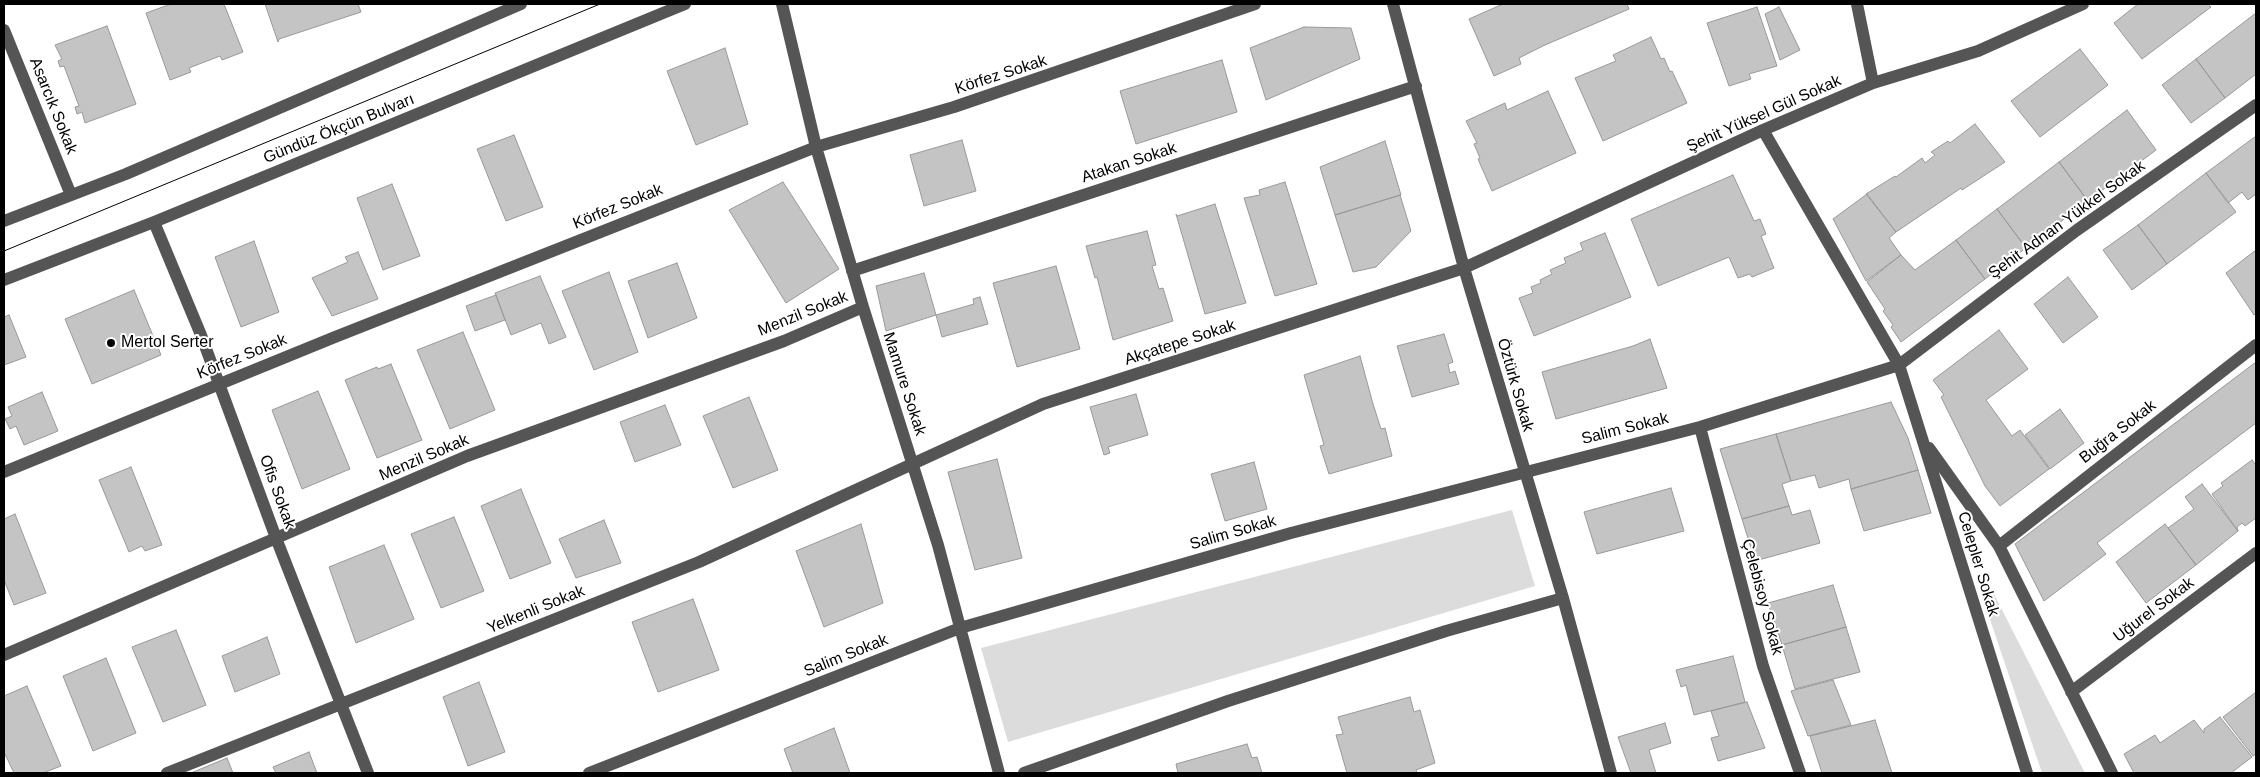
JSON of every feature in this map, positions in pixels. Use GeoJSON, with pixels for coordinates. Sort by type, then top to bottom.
{"type":"FeatureCollection","features":[{"type":"Feature","properties":{"kind":"street"},"geometry":{"type":"LineString","coordinates":[[4,222],[126,174],[506,7],[522,4]]}},
{"type":"Feature","properties":{"kind":"street","name":"Gündüz Ökçün Bulvarı"},"geometry":{"type":"LineString","coordinates":[[4,280],[154,222],[685,4]]}},
{"type":"Feature","properties":{"kind":"street","name":"Mamure Sokak"},"geometry":{"type":"LineString","coordinates":[[782,4],[816,147],[863,307],[938,545],[999,773]]}},
{"type":"Feature","properties":{"kind":"street","name":"Körfez Sokak"},"geometry":{"type":"LineString","coordinates":[[4,472],[816,147],[982,98],[1256,4]]}},
{"type":"Feature","properties":{"kind":"street","name":"Öztürk Sokak"},"geometry":{"type":"LineString","coordinates":[[1393,4],[1464,268],[1523,471],[1563,598],[1611,773]]}},
{"type":"Feature","properties":{"kind":"street"},"geometry":{"type":"LineString","coordinates":[[1857,4],[1873,83]]}},
{"type":"Feature","properties":{"kind":"street","name":"Şehit Yüksel Gül Sokak"},"geometry":{"type":"LineString","coordinates":[[1464,268],[1763,130],[1873,83],[1978,51],[2083,4]]}},
{"type":"Feature","properties":{"kind":"street","name":"Asarcık Sokak"},"geometry":{"type":"LineString","coordinates":[[4,30],[71,195]]}},
{"type":"Feature","properties":{"kind":"street","name":"Atakan Sokak"},"geometry":{"type":"LineString","coordinates":[[852,271],[1416,86]]}},
{"type":"Feature","properties":{"kind":"street","name":"Şehit Adnan Yükkel Sokak"},"geometry":{"type":"LineString","coordinates":[[1899,365],[2078,230],[2256,105]]}},
{"type":"Feature","properties":{"kind":"street","name":"Celepler Sokak"},"geometry":{"type":"LineString","coordinates":[[1763,130],[1899,365],[2027,773]]}},
{"type":"Feature","properties":{"kind":"street","name":"Ofis Sokak"},"geometry":{"type":"LineString","coordinates":[[154,222],[220,384],[276,538],[343,705],[368,773]]}},
{"type":"Feature","properties":{"kind":"street","name":"Akçatepe Sokak"},"geometry":{"type":"LineString","coordinates":[[912,463],[1044,404],[1464,268]]}},
{"type":"Feature","properties":{"kind":"street","name":"Menzil Sokak"},"geometry":{"type":"LineString","coordinates":[[4,655],[467,456],[784,341],[863,307]]}},
{"type":"Feature","properties":{"kind":"street","name":"Buğra Sokak"},"geometry":{"type":"LineString","coordinates":[[2000,546],[2256,344]]}},
{"type":"Feature","properties":{"kind":"street","name":"Salim Sokak"},"geometry":{"type":"LineString","coordinates":[[589,773],[960,628],[1291,533],[1523,471],[1700,427],[1899,365]]}},
{"type":"Feature","properties":{"kind":"street","name":"Çelebisoy Sokak"},"geometry":{"type":"LineString","coordinates":[[1700,427],[1763,666],[1800,773]]}},
{"type":"Feature","properties":{"kind":"street"},"geometry":{"type":"LineString","coordinates":[[1922,437],[2000,546],[2112,773]]}},
{"type":"Feature","properties":{"kind":"street","name":"Yelkenli Sokak"},"geometry":{"type":"LineString","coordinates":[[167,773],[343,705],[699,562],[912,463]]}},
{"type":"Feature","properties":{"kind":"street","name":"Uğurel Sokak"},"geometry":{"type":"LineString","coordinates":[[2071,692],[2256,553]]}},
{"type":"Feature","properties":{"kind":"street"},"geometry":{"type":"LineString","coordinates":[[1024,773],[1228,701],[1446,631],[1563,598]]}},
{"type":"Feature","properties":{"kind":"shaded area"},"geometry":{"type":"Polygon","coordinates":[[[1512,510],[1535,586],[1008,742],[981,648],[1512,510]]]}},
{"type":"Feature","properties":{"kind":"shaded area"},"geometry":{"type":"Polygon","coordinates":[[[1993,592],[2085,773],[2042,773],[1982,596],[1993,592]]]}},
{"type":"Feature","properties":{"kind":"building"},"geometry":{"type":"Polygon","coordinates":[[[171,4],[224,4],[243,52],[222,60],[220,56],[189,68],[191,72],[170,80],[146,13],[171,4]]]}},
{"type":"Feature","properties":{"kind":"building"},"geometry":{"type":"Polygon","coordinates":[[[265,4],[358,4],[361,12],[279,39],[278,42],[265,4]]]}},
{"type":"Feature","properties":{"kind":"building"},"geometry":{"type":"Polygon","coordinates":[[[1503,4],[1627,4],[1629,9],[1545,45],[1519,58],[1521,64],[1494,76],[1469,19],[1503,4]]]}},
{"type":"Feature","properties":{"kind":"building"},"geometry":{"type":"Polygon","coordinates":[[[2138,4],[2208,4],[2211,7],[2142,59],[2114,23],[2138,4]]]}},
{"type":"Feature","properties":{"kind":"building"},"geometry":{"type":"Polygon","coordinates":[[[1757,7],[1777,66],[1749,74],[1751,79],[1729,86],[1707,23],[1757,7]]]}},
{"type":"Feature","properties":{"kind":"building"},"geometry":{"type":"Polygon","coordinates":[[[1779,7],[1800,50],[1780,60],[1765,14],[1779,7]]]}},
{"type":"Feature","properties":{"kind":"building"},"geometry":{"type":"Polygon","coordinates":[[[2256,13],[2256,74],[2225,98],[2196,59],[2256,13]]]}},
{"type":"Feature","properties":{"kind":"building"},"geometry":{"type":"Polygon","coordinates":[[[107,26],[136,104],[85,123],[82,112],[77,114],[75,107],[79,106],[64,66],[60,67],[58,61],[62,59],[55,45],[107,26]]]}},
{"type":"Feature","properties":{"kind":"building"},"geometry":{"type":"Polygon","coordinates":[[[1304,27],[1351,28],[1360,59],[1266,100],[1250,48],[1304,27]]]}},
{"type":"Feature","properties":{"kind":"building"},"geometry":{"type":"Polygon","coordinates":[[[1651,37],[1661,59],[1664,58],[1670,72],[1672,71],[1687,103],[1603,141],[1575,78],[1616,61],[1613,55],[1651,37]]]}},
{"type":"Feature","properties":{"kind":"building"},"geometry":{"type":"Polygon","coordinates":[[[725,48],[748,124],[696,145],[667,71],[725,48]]]}},
{"type":"Feature","properties":{"kind":"building"},"geometry":{"type":"Polygon","coordinates":[[[2080,49],[2108,85],[2040,137],[2011,101],[2080,49]]]}},
{"type":"Feature","properties":{"kind":"building"},"geometry":{"type":"Polygon","coordinates":[[[2196,59],[2225,98],[2191,123],[2162,85],[2196,59]]]}},
{"type":"Feature","properties":{"kind":"building"},"geometry":{"type":"Polygon","coordinates":[[[1222,60],[1237,112],[1136,144],[1120,91],[1222,60]]]}},
{"type":"Feature","properties":{"kind":"building"},"geometry":{"type":"Polygon","coordinates":[[[1548,91],[1576,153],[1492,191],[1478,159],[1480,158],[1474,144],[1477,143],[1466,121],[1505,103],[1507,110],[1548,91]]]}},
{"type":"Feature","properties":{"kind":"building"},"geometry":{"type":"Polygon","coordinates":[[[2127,110],[2156,150],[2088,201],[2059,162],[2127,110]]]}},
{"type":"Feature","properties":{"kind":"building"},"geometry":{"type":"Polygon","coordinates":[[[1975,124],[2005,162],[1962,190],[1961,188],[1896,232],[1866,194],[1896,177],[1922,158],[1925,163],[1935,155],[1931,152],[1948,141],[1950,143],[1975,124]]]}},
{"type":"Feature","properties":{"kind":"building"},"geometry":{"type":"Polygon","coordinates":[[[514,135],[543,207],[506,221],[477,149],[514,135]]]}},
{"type":"Feature","properties":{"kind":"building"},"geometry":{"type":"Polygon","coordinates":[[[2256,136],[2256,194],[2248,200],[2242,192],[2228,203],[2206,173],[2256,136]]]}},
{"type":"Feature","properties":{"kind":"building"},"geometry":{"type":"Polygon","coordinates":[[[962,140],[976,191],[924,206],[910,155],[962,140]]]}},
{"type":"Feature","properties":{"kind":"building"},"geometry":{"type":"Polygon","coordinates":[[[1385,141],[1401,195],[1335,215],[1320,167],[1385,141]]]}},
{"type":"Feature","properties":{"kind":"building"},"geometry":{"type":"Polygon","coordinates":[[[2059,162],[2088,201],[2026,248],[1997,209],[2059,162]]]}},
{"type":"Feature","properties":{"kind":"building"},"geometry":{"type":"Polygon","coordinates":[[[2206,173],[2236,212],[2167,264],[2138,225],[2206,173]]]}},
{"type":"Feature","properties":{"kind":"building"},"geometry":{"type":"Polygon","coordinates":[[[1733,175],[1754,221],[1760,219],[1766,234],[1761,236],[1774,268],[1752,277],[1750,274],[1738,278],[1729,257],[1658,286],[1631,219],[1733,175]]]}},
{"type":"Feature","properties":{"kind":"building"},"geometry":{"type":"Polygon","coordinates":[[[783,182],[839,269],[786,303],[729,210],[783,182]]]}},
{"type":"Feature","properties":{"kind":"building"},"geometry":{"type":"Polygon","coordinates":[[[1285,182],[1317,284],[1275,296],[1244,198],[1260,195],[1259,190],[1285,182]]]}},
{"type":"Feature","properties":{"kind":"building"},"geometry":{"type":"Polygon","coordinates":[[[392,184],[420,256],[383,270],[357,198],[392,184]]]}},
{"type":"Feature","properties":{"kind":"building"},"geometry":{"type":"Polygon","coordinates":[[[1867,194],[1896,232],[1889,238],[1901,255],[1866,281],[1833,219],[1867,194]]]}},
{"type":"Feature","properties":{"kind":"building"},"geometry":{"type":"Polygon","coordinates":[[[1400,195],[1411,231],[1376,267],[1353,272],[1335,215],[1400,195]]]}},
{"type":"Feature","properties":{"kind":"building"},"geometry":{"type":"Polygon","coordinates":[[[1215,204],[1246,303],[1205,314],[1176,214],[1177,216],[1215,204]]]}},
{"type":"Feature","properties":{"kind":"building"},"geometry":{"type":"Polygon","coordinates":[[[1997,209],[2026,248],[1985,279],[1956,240],[1997,209]]]}},
{"type":"Feature","properties":{"kind":"building"},"geometry":{"type":"Polygon","coordinates":[[[2138,225],[2167,264],[2132,290],[2103,250],[2138,225]]]}},
{"type":"Feature","properties":{"kind":"building"},"geometry":{"type":"Polygon","coordinates":[[[1147,231],[1156,265],[1152,266],[1159,289],[1163,288],[1173,321],[1113,340],[1097,277],[1095,278],[1086,246],[1147,231]]]}},
{"type":"Feature","properties":{"kind":"building"},"geometry":{"type":"Polygon","coordinates":[[[1605,233],[1631,297],[1534,336],[1519,298],[1533,293],[1531,287],[1541,283],[1540,280],[1552,274],[1550,270],[1566,263],[1564,258],[1583,250],[1580,243],[1605,233]]]}},
{"type":"Feature","properties":{"kind":"building"},"geometry":{"type":"Polygon","coordinates":[[[1956,240],[1985,279],[1901,342],[1891,327],[1893,325],[1883,311],[1885,309],[1867,282],[1901,255],[1915,270],[1956,240]]]}},
{"type":"Feature","properties":{"kind":"building"},"geometry":{"type":"Polygon","coordinates":[[[254,241],[279,312],[241,327],[215,257],[254,241]]]}},
{"type":"Feature","properties":{"kind":"building"},"geometry":{"type":"Polygon","coordinates":[[[2256,250],[2256,313],[2254,315],[2226,273],[2256,250]]]}},
{"type":"Feature","properties":{"kind":"building"},"geometry":{"type":"Polygon","coordinates":[[[358,252],[378,299],[332,316],[312,278],[348,262],[345,257],[358,252]]]}},
{"type":"Feature","properties":{"kind":"building"},"geometry":{"type":"Polygon","coordinates":[[[677,263],[697,318],[648,338],[628,281],[677,263]]]}},
{"type":"Feature","properties":{"kind":"building"},"geometry":{"type":"Polygon","coordinates":[[[1056,266],[1080,349],[1017,367],[993,283],[1056,266]]]}},
{"type":"Feature","properties":{"kind":"building"},"geometry":{"type":"Polygon","coordinates":[[[609,272],[638,352],[594,370],[562,291],[609,272]]]}},
{"type":"Feature","properties":{"kind":"building"},"geometry":{"type":"Polygon","coordinates":[[[924,273],[936,315],[886,331],[876,286],[924,273]]]}},
{"type":"Feature","properties":{"kind":"building"},"geometry":{"type":"Polygon","coordinates":[[[540,276],[566,337],[549,344],[541,323],[511,335],[495,293],[540,276]]]}},
{"type":"Feature","properties":{"kind":"building"},"geometry":{"type":"Polygon","coordinates":[[[2068,277],[2098,317],[2063,343],[2034,304],[2068,277]]]}},
{"type":"Feature","properties":{"kind":"building"},"geometry":{"type":"Polygon","coordinates":[[[134,290],[161,355],[92,384],[65,319],[134,290]]]}},
{"type":"Feature","properties":{"kind":"building"},"geometry":{"type":"Polygon","coordinates":[[[496,295],[505,320],[475,331],[466,306],[496,295]]]}},
{"type":"Feature","properties":{"kind":"building"},"geometry":{"type":"Polygon","coordinates":[[[980,297],[988,324],[942,337],[936,315],[974,304],[973,299],[980,297]]]}},
{"type":"Feature","properties":{"kind":"building"},"geometry":{"type":"Polygon","coordinates":[[[9,315],[26,357],[4,365],[4,317],[9,315]]]}},
{"type":"Feature","properties":{"kind":"building"},"geometry":{"type":"Polygon","coordinates":[[[1999,330],[2028,369],[1986,400],[2012,436],[2020,430],[2049,469],[2000,506],[1985,486],[1941,397],[1944,395],[1933,380],[1999,330]]]}},
{"type":"Feature","properties":{"kind":"building"},"geometry":{"type":"Polygon","coordinates":[[[463,332],[495,410],[450,429],[417,350],[463,332]]]}},
{"type":"Feature","properties":{"kind":"building"},"geometry":{"type":"Polygon","coordinates":[[[1444,334],[1453,362],[1448,364],[1450,373],[1455,371],[1459,384],[1412,397],[1397,346],[1444,334]]]}},
{"type":"Feature","properties":{"kind":"building"},"geometry":{"type":"Polygon","coordinates":[[[1650,339],[1667,388],[1556,419],[1542,372],[1633,346],[1650,339]]]}},
{"type":"Feature","properties":{"kind":"building"},"geometry":{"type":"Polygon","coordinates":[[[1360,356],[1381,429],[1385,428],[1392,456],[1329,474],[1320,446],[1324,445],[1304,375],[1360,356]]]}},
{"type":"Feature","properties":{"kind":"building"},"geometry":{"type":"Polygon","coordinates":[[[2256,362],[2256,423],[2097,543],[2106,554],[2044,601],[2015,544],[2256,362]]]}},
{"type":"Feature","properties":{"kind":"building"},"geometry":{"type":"Polygon","coordinates":[[[391,364],[422,440],[377,458],[345,380],[377,367],[378,369],[391,364]]]}},
{"type":"Feature","properties":{"kind":"building"},"geometry":{"type":"Polygon","coordinates":[[[318,391],[350,469],[302,489],[272,410],[318,391]]]}},
{"type":"Feature","properties":{"kind":"building"},"geometry":{"type":"Polygon","coordinates":[[[42,392],[58,431],[24,445],[16,426],[10,429],[5,419],[12,416],[8,407],[42,392]]]}},
{"type":"Feature","properties":{"kind":"building"},"geometry":{"type":"Polygon","coordinates":[[[1136,394],[1148,435],[1108,447],[1110,453],[1104,455],[1090,407],[1136,394]]]}},
{"type":"Feature","properties":{"kind":"building"},"geometry":{"type":"Polygon","coordinates":[[[749,397],[778,470],[733,488],[703,416],[749,397]]]}},
{"type":"Feature","properties":{"kind":"building"},"geometry":{"type":"Polygon","coordinates":[[[1891,402],[1908,438],[1918,470],[1851,489],[1849,479],[1819,488],[1815,475],[1791,481],[1776,434],[1891,402]]]}},
{"type":"Feature","properties":{"kind":"building"},"geometry":{"type":"Polygon","coordinates":[[[665,405],[681,445],[635,462],[620,422],[665,405]]]}},
{"type":"Feature","properties":{"kind":"building"},"geometry":{"type":"Polygon","coordinates":[[[2060,409],[2084,443],[2050,469],[2025,435],[2060,409]]]}},
{"type":"Feature","properties":{"kind":"building"},"geometry":{"type":"Polygon","coordinates":[[[1776,434],[1791,481],[1782,484],[1789,506],[1742,519],[1720,449],[1776,434]]]}},
{"type":"Feature","properties":{"kind":"building"},"geometry":{"type":"Polygon","coordinates":[[[997,459],[1022,558],[975,570],[948,472],[997,459]]]}},
{"type":"Feature","properties":{"kind":"building"},"geometry":{"type":"Polygon","coordinates":[[[2252,460],[2256,465],[2256,518],[2245,526],[2242,523],[2237,527],[2238,531],[2212,494],[2223,486],[2221,483],[2252,460]]]}},
{"type":"Feature","properties":{"kind":"building"},"geometry":{"type":"Polygon","coordinates":[[[1254,462],[1267,509],[1225,521],[1211,474],[1254,462]]]}},
{"type":"Feature","properties":{"kind":"building"},"geometry":{"type":"Polygon","coordinates":[[[131,467],[162,545],[145,551],[142,546],[129,552],[99,480],[131,467]]]}},
{"type":"Feature","properties":{"kind":"building"},"geometry":{"type":"Polygon","coordinates":[[[1918,470],[1931,513],[1864,531],[1851,489],[1918,470]]]}},
{"type":"Feature","properties":{"kind":"building"},"geometry":{"type":"Polygon","coordinates":[[[2202,484],[2238,531],[2196,565],[2168,528],[2194,509],[2185,497],[2202,484]]]}},
{"type":"Feature","properties":{"kind":"building"},"geometry":{"type":"Polygon","coordinates":[[[1671,488],[1684,531],[1597,554],[1584,512],[1671,488]]]}},
{"type":"Feature","properties":{"kind":"building"},"geometry":{"type":"Polygon","coordinates":[[[521,489],[551,563],[510,579],[481,506],[521,489]]]}},
{"type":"Feature","properties":{"kind":"building"},"geometry":{"type":"Polygon","coordinates":[[[1789,506],[1792,515],[1810,510],[1820,543],[1755,561],[1742,519],[1789,506]]]}},
{"type":"Feature","properties":{"kind":"building"},"geometry":{"type":"Polygon","coordinates":[[[15,514],[46,593],[14,605],[4,580],[4,519],[15,514]]]}},
{"type":"Feature","properties":{"kind":"building"},"geometry":{"type":"Polygon","coordinates":[[[454,517],[484,591],[441,608],[411,534],[454,517]]]}},
{"type":"Feature","properties":{"kind":"building"},"geometry":{"type":"Polygon","coordinates":[[[604,520],[621,563],[576,578],[559,539],[604,520]]]}},
{"type":"Feature","properties":{"kind":"building"},"geometry":{"type":"Polygon","coordinates":[[[861,524],[883,603],[824,627],[796,551],[861,524]]]}},
{"type":"Feature","properties":{"kind":"building"},"geometry":{"type":"Polygon","coordinates":[[[2165,524],[2196,565],[2146,603],[2116,562],[2165,524]]]}},
{"type":"Feature","properties":{"kind":"building"},"geometry":{"type":"Polygon","coordinates":[[[384,545],[414,619],[356,643],[329,567],[384,545]]]}},
{"type":"Feature","properties":{"kind":"building"},"geometry":{"type":"Polygon","coordinates":[[[1833,585],[1846,627],[1782,645],[1768,603],[1833,585]]]}},
{"type":"Feature","properties":{"kind":"building"},"geometry":{"type":"Polygon","coordinates":[[[693,599],[719,670],[658,692],[632,622],[693,599]]]}},
{"type":"Feature","properties":{"kind":"building"},"geometry":{"type":"Polygon","coordinates":[[[1846,627],[1860,672],[1795,689],[1782,645],[1846,627]]]}},
{"type":"Feature","properties":{"kind":"building"},"geometry":{"type":"Polygon","coordinates":[[[176,630],[206,705],[163,722],[132,647],[176,630]]]}},
{"type":"Feature","properties":{"kind":"building"},"geometry":{"type":"Polygon","coordinates":[[[267,637],[280,674],[235,692],[222,656],[267,637]]]}},
{"type":"Feature","properties":{"kind":"building"},"geometry":{"type":"Polygon","coordinates":[[[1733,656],[1745,702],[1694,715],[1686,685],[1681,687],[1676,670],[1733,656]]]}},
{"type":"Feature","properties":{"kind":"building"},"geometry":{"type":"Polygon","coordinates":[[[106,658],[136,733],[93,751],[63,676],[106,658]]]}},
{"type":"Feature","properties":{"kind":"building"},"geometry":{"type":"Polygon","coordinates":[[[1833,680],[1851,725],[1808,736],[1791,691],[1833,680]]]}},
{"type":"Feature","properties":{"kind":"building"},"geometry":{"type":"Polygon","coordinates":[[[479,682],[505,752],[468,766],[443,697],[479,682]]]}},
{"type":"Feature","properties":{"kind":"building"},"geometry":{"type":"Polygon","coordinates":[[[27,686],[61,766],[43,773],[14,773],[4,752],[4,696],[27,686]]]}},
{"type":"Feature","properties":{"kind":"building"},"geometry":{"type":"Polygon","coordinates":[[[2256,692],[2256,754],[2253,756],[2223,717],[2256,692]]]}},
{"type":"Feature","properties":{"kind":"building"},"geometry":{"type":"Polygon","coordinates":[[[1410,697],[1414,712],[1420,710],[1435,763],[1416,770],[1417,773],[1347,773],[1336,735],[1343,734],[1338,717],[1410,697]]]}},
{"type":"Feature","properties":{"kind":"building"},"geometry":{"type":"Polygon","coordinates":[[[1747,702],[1765,748],[1718,761],[1711,738],[1719,736],[1711,711],[1747,702]]]}},
{"type":"Feature","properties":{"kind":"building"},"geometry":{"type":"Polygon","coordinates":[[[2220,717],[2252,757],[2231,773],[2134,773],[2124,754],[2155,735],[2160,743],[2194,720],[2204,733],[2204,729],[2220,717]]]}},
{"type":"Feature","properties":{"kind":"building"},"geometry":{"type":"Polygon","coordinates":[[[1875,720],[1892,773],[1822,773],[1810,736],[1875,720]]]}},
{"type":"Feature","properties":{"kind":"building"},"geometry":{"type":"Polygon","coordinates":[[[1665,723],[1671,743],[1649,750],[1656,773],[1631,773],[1618,737],[1665,723]]]}},
{"type":"Feature","properties":{"kind":"building"},"geometry":{"type":"Polygon","coordinates":[[[834,728],[850,773],[793,773],[784,749],[834,728]]]}},
{"type":"Feature","properties":{"kind":"building"},"geometry":{"type":"Polygon","coordinates":[[[1247,744],[1252,758],[1257,757],[1262,773],[1178,773],[1176,764],[1247,744]]]}},
{"type":"Feature","properties":{"kind":"building"},"geometry":{"type":"Polygon","coordinates":[[[309,752],[317,773],[276,773],[273,767],[309,752]]]}},
{"type":"Feature","properties":{"kind":"building"},"geometry":{"type":"Polygon","coordinates":[[[227,758],[233,773],[191,773],[227,758]]]}},
{"type":"Feature","properties":{"kind":"tram line"},"geometry":{"type":"LineString","coordinates":[[4,251],[600,4]]}},
{"type":"Feature","properties":{"kind":"place","name":"Mertol Serter"},"geometry":{"type":"Point","coordinates":[111,343]}}]}
